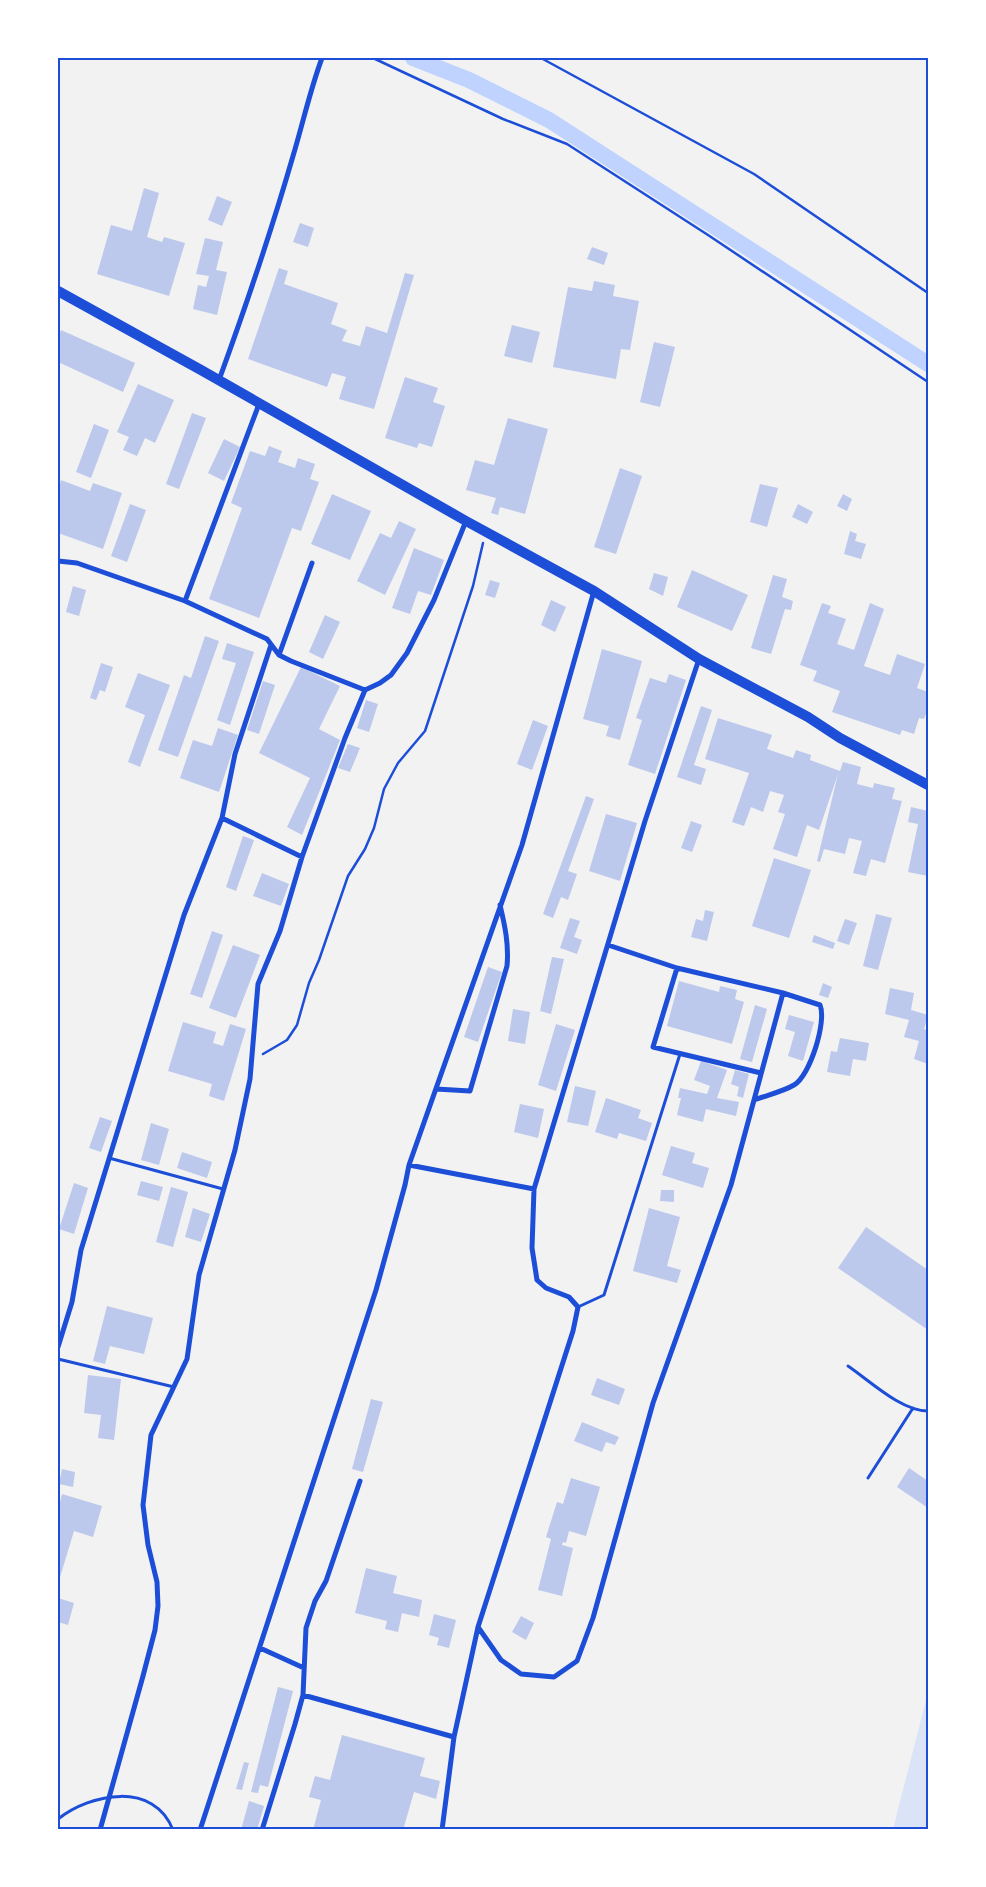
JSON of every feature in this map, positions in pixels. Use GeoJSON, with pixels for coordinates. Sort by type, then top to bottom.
{"type":"FeatureCollection","features":[{"type":"Feature","properties":{"kind":"main road"},"geometry":{"type":"LineString","coordinates":[[58,291],[485,532],[594,591],[699,659],[808,717],[840,738],[928,785]]}},
{"type":"Feature","properties":{"kind":"street"},"geometry":{"type":"LineString","coordinates":[[219,381],[252,287],[293,156],[315,75],[322,58]]}},
{"type":"Feature","properties":{"kind":"street"},"geometry":{"type":"LineString","coordinates":[[185,601],[259,404]]}},
{"type":"Feature","properties":{"kind":"street"},"geometry":{"type":"LineString","coordinates":[[100,1830],[155,1630],[158,1606],[157,1582],[148,1545],[144,1505],[151,1435],[187,1359],[199,1275],[236,1150],[250,1079],[258,984],[280,931],[302,857],[344,738],[365,690],[391,675],[407,653],[434,600],[466,521]]}},
{"type":"Feature","properties":{"kind":"street"},"geometry":{"type":"LineString","coordinates":[[58,561],[77,563],[185,601],[267,639],[280,655],[291,662],[365,690]]}},
{"type":"Feature","properties":{"kind":"street"},"geometry":{"type":"LineString","coordinates":[[280,655],[312,563]]}},
{"type":"Feature","properties":{"kind":"street"},"geometry":{"type":"LineString","coordinates":[[200,1830],[376,1290],[409,1165],[522,845],[594,591]]}},
{"type":"Feature","properties":{"kind":"street"},"geometry":{"type":"LineString","coordinates":[[58,1347],[72,1302],[81,1250],[184,915],[222,818],[235,754],[271,645]]}},
{"type":"Feature","properties":{"kind":"street"},"geometry":{"type":"LineString","coordinates":[[442,1830],[454,1737],[478,1627],[573,1330],[578,1307],[568,1297],[546,1288],[537,1280],[532,1248],[534,1189],[645,821],[699,659]]}},
{"type":"Feature","properties":{"kind":"street"},"geometry":{"type":"LineString","coordinates":[[222,818],[302,857]]}},
{"type":"Feature","properties":{"kind":"street"},"geometry":{"type":"LineString","coordinates":[[436,1089],[470,1091],[507,966],[506,930],[500,904]]}},
{"type":"Feature","properties":{"kind":"street"},"geometry":{"type":"LineString","coordinates":[[608,945],[677,968],[783,993],[820,1005],[822,1016],[820,1031],[809,1065],[802,1077],[796,1084],[754,1100]]}},
{"type":"Feature","properties":{"kind":"street"},"geometry":{"type":"LineString","coordinates":[[677,968],[653,1047],[761,1073]]}},
{"type":"Feature","properties":{"kind":"street"},"geometry":{"type":"LineString","coordinates":[[478,1627],[501,1660],[521,1674],[554,1677],[577,1661],[593,1618],[653,1403],[731,1185],[783,993]]}},
{"type":"Feature","properties":{"kind":"street"},"geometry":{"type":"LineString","coordinates":[[409,1165],[534,1189]]}},
{"type":"Feature","properties":{"kind":"street"},"geometry":{"type":"LineString","coordinates":[[262,1830],[296,1724],[303,1695],[306,1628],[315,1601],[326,1581],[360,1481]]}},
{"type":"Feature","properties":{"kind":"street"},"geometry":{"type":"LineString","coordinates":[[260,1648],[304,1668]]}},
{"type":"Feature","properties":{"kind":"street"},"geometry":{"type":"LineString","coordinates":[[303,1695],[454,1737]]}},
{"type":"Feature","properties":{"kind":"lane"},"geometry":{"type":"LineString","coordinates":[[578,1307],[604,1295],[680,1053]]}},
{"type":"Feature","properties":{"kind":"lane"},"geometry":{"type":"LineString","coordinates":[[109,1158],[224,1189]]}},
{"type":"Feature","properties":{"kind":"lane"},"geometry":{"type":"LineString","coordinates":[[58,1359],[174,1387]]}},
{"type":"Feature","properties":{"kind":"lane"},"geometry":{"type":"LineString","coordinates":[[848,1366],[890,1397],[913,1408],[928,1411]]}},
{"type":"Feature","properties":{"kind":"lane"},"geometry":{"type":"LineString","coordinates":[[868,1478],[913,1408]]}},
{"type":"Feature","properties":{"kind":"lane"},"geometry":{"type":"LineString","coordinates":[[58,1819],[70,1810],[110,1796],[141,1800],[160,1808],[173,1830]]}},
{"type":"Feature","properties":{"kind":"path"},"geometry":{"type":"LineString","coordinates":[[373,58],[503,119],[567,144],[708,235],[928,382]]}},
{"type":"Feature","properties":{"kind":"path"},"geometry":{"type":"LineString","coordinates":[[541,58],[754,174],[928,293]]}},
{"type":"Feature","properties":{"kind":"path"},"geometry":{"type":"LineString","coordinates":[[252,1060],[287,1040],[297,1025],[309,983],[319,960],[348,876],[365,849],[374,828],[384,788],[398,763],[425,731],[473,586],[485,532]]}},
{"type":"Feature","properties":{"kind":"shaded area"},"geometry":{"type":"Polygon","coordinates":[[[928,1692],[928,1829],[893,1829],[928,1692]]]}},
{"type":"Feature","properties":{"kind":"building"},"geometry":{"type":"Polygon","coordinates":[[[144,188],[159,193],[147,237],[162,242],[164,237],[185,243],[169,296],[97,274],[111,225],[132,231],[144,188]]]}},
{"type":"Feature","properties":{"kind":"building"},"geometry":{"type":"Polygon","coordinates":[[[217,196],[232,202],[222,226],[208,220],[217,196]]]}},
{"type":"Feature","properties":{"kind":"building"},"geometry":{"type":"Polygon","coordinates":[[[300,223],[314,228],[308,247],[293,242],[300,223]]]}},
{"type":"Feature","properties":{"kind":"building"},"geometry":{"type":"Polygon","coordinates":[[[205,238],[223,242],[216,270],[227,272],[217,315],[193,309],[198,285],[206,287],[209,276],[196,274],[205,238]]]}},
{"type":"Feature","properties":{"kind":"building"},"geometry":{"type":"Polygon","coordinates":[[[592,247],[608,253],[604,265],[587,259],[592,247]]]}},
{"type":"Feature","properties":{"kind":"building"},"geometry":{"type":"Polygon","coordinates":[[[279,268],[288,271],[284,284],[338,303],[331,324],[347,330],[342,341],[360,346],[366,326],[387,333],[405,273],[414,275],[374,409],[339,399],[346,377],[332,373],[327,387],[248,359],[279,268]]]}},
{"type":"Feature","properties":{"kind":"building"},"geometry":{"type":"Polygon","coordinates":[[[594,281],[615,285],[613,296],[639,301],[630,350],[621,349],[616,379],[553,367],[568,287],[592,291],[594,281]]]}},
{"type":"Feature","properties":{"kind":"building"},"geometry":{"type":"Polygon","coordinates":[[[512,325],[540,332],[532,363],[504,356],[512,325]]]}},
{"type":"Feature","properties":{"kind":"building"},"geometry":{"type":"Polygon","coordinates":[[[61,330],[135,363],[123,392],[58,362],[58,332],[60,333],[61,330]]]}},
{"type":"Feature","properties":{"kind":"building"},"geometry":{"type":"Polygon","coordinates":[[[654,342],[675,347],[660,407],[640,402],[654,342]]]}},
{"type":"Feature","properties":{"kind":"building"},"geometry":{"type":"Polygon","coordinates":[[[405,377],[438,388],[433,402],[445,406],[432,447],[419,443],[417,448],[385,438],[405,377]]]}},
{"type":"Feature","properties":{"kind":"building"},"geometry":{"type":"Polygon","coordinates":[[[138,384],[174,400],[155,443],[145,438],[137,456],[123,450],[129,437],[117,432],[138,384]]]}},
{"type":"Feature","properties":{"kind":"building"},"geometry":{"type":"Polygon","coordinates":[[[192,413],[206,418],[179,489],[166,484],[192,413]]]}},
{"type":"Feature","properties":{"kind":"building"},"geometry":{"type":"Polygon","coordinates":[[[508,418],[548,429],[525,514],[500,507],[498,515],[491,513],[496,498],[466,490],[475,460],[494,465],[508,418]]]}},
{"type":"Feature","properties":{"kind":"building"},"geometry":{"type":"Polygon","coordinates":[[[94,424],[109,430],[91,478],[76,472],[94,424]]]}},
{"type":"Feature","properties":{"kind":"building"},"geometry":{"type":"Polygon","coordinates":[[[224,439],[240,447],[224,481],[208,473],[224,439]]]}},
{"type":"Feature","properties":{"kind":"building"},"geometry":{"type":"Polygon","coordinates":[[[269,446],[282,451],[278,462],[295,468],[298,458],[315,464],[310,479],[319,482],[301,531],[292,528],[259,618],[209,599],[242,508],[231,503],[250,451],[265,456],[269,446]]]}},
{"type":"Feature","properties":{"kind":"building"},"geometry":{"type":"Polygon","coordinates":[[[620,468],[642,476],[616,554],[594,547],[620,468]]]}},
{"type":"Feature","properties":{"kind":"building"},"geometry":{"type":"Polygon","coordinates":[[[61,480],[90,491],[93,483],[122,493],[103,549],[58,533],[58,491],[61,480]]]}},
{"type":"Feature","properties":{"kind":"building"},"geometry":{"type":"Polygon","coordinates":[[[760,484],[778,488],[767,527],[750,522],[760,484]]]}},
{"type":"Feature","properties":{"kind":"building"},"geometry":{"type":"Polygon","coordinates":[[[332,494],[371,511],[350,560],[311,544],[332,494]]]}},
{"type":"Feature","properties":{"kind":"building"},"geometry":{"type":"Polygon","coordinates":[[[843,494],[852,499],[847,511],[837,506],[843,494]]]}},
{"type":"Feature","properties":{"kind":"building"},"geometry":{"type":"Polygon","coordinates":[[[130,504],[146,510],[127,562],[111,556],[130,504]]]}},
{"type":"Feature","properties":{"kind":"building"},"geometry":{"type":"Polygon","coordinates":[[[798,504],[813,512],[807,524],[792,517],[798,504]]]}},
{"type":"Feature","properties":{"kind":"building"},"geometry":{"type":"Polygon","coordinates":[[[399,521],[416,529],[385,595],[357,581],[380,533],[391,538],[399,521]]]}},
{"type":"Feature","properties":{"kind":"building"},"geometry":{"type":"Polygon","coordinates":[[[850,531],[857,534],[855,541],[866,544],[861,559],[844,554],[850,531]]]}},
{"type":"Feature","properties":{"kind":"building"},"geometry":{"type":"Polygon","coordinates":[[[414,548],[444,560],[431,595],[418,591],[410,614],[392,608],[414,548]]]}},
{"type":"Feature","properties":{"kind":"building"},"geometry":{"type":"Polygon","coordinates":[[[692,570],[748,595],[732,631],[677,607],[692,570]]]}},
{"type":"Feature","properties":{"kind":"building"},"geometry":{"type":"Polygon","coordinates":[[[654,573],[668,577],[663,596],[649,589],[654,573]]]}},
{"type":"Feature","properties":{"kind":"building"},"geometry":{"type":"Polygon","coordinates":[[[773,575],[787,579],[782,597],[793,601],[791,610],[785,609],[771,654],[751,648],[773,575]]]}},
{"type":"Feature","properties":{"kind":"building"},"geometry":{"type":"Polygon","coordinates":[[[490,580],[500,583],[495,598],[485,595],[490,580]]]}},
{"type":"Feature","properties":{"kind":"building"},"geometry":{"type":"Polygon","coordinates":[[[73,586],[86,590],[79,616],[66,612],[73,586]]]}},
{"type":"Feature","properties":{"kind":"building"},"geometry":{"type":"Polygon","coordinates":[[[551,600],[566,607],[555,632],[541,625],[551,600]]]}},
{"type":"Feature","properties":{"kind":"building"},"geometry":{"type":"Polygon","coordinates":[[[822,603],[831,606],[828,613],[846,619],[837,644],[854,650],[870,603],[884,609],[864,666],[890,675],[897,654],[925,664],[917,688],[928,692],[928,708],[924,719],[919,718],[914,734],[902,730],[900,735],[832,712],[840,691],[813,681],[817,671],[800,665],[822,603]]]}},
{"type":"Feature","properties":{"kind":"building"},"geometry":{"type":"Polygon","coordinates":[[[325,615],[340,622],[323,659],[309,652],[325,615]]]}},
{"type":"Feature","properties":{"kind":"building"},"geometry":{"type":"Polygon","coordinates":[[[205,636],[219,641],[178,757],[158,750],[184,675],[191,678],[205,636]]]}},
{"type":"Feature","properties":{"kind":"building"},"geometry":{"type":"Polygon","coordinates":[[[227,643],[254,652],[230,725],[217,720],[236,663],[222,659],[227,643]]]}},
{"type":"Feature","properties":{"kind":"building"},"geometry":{"type":"Polygon","coordinates":[[[602,649],[642,661],[620,740],[606,736],[609,726],[583,719],[602,649]]]}},
{"type":"Feature","properties":{"kind":"building"},"geometry":{"type":"Polygon","coordinates":[[[101,663],[113,667],[105,692],[100,690],[96,700],[90,698],[101,663]]]}},
{"type":"Feature","properties":{"kind":"building"},"geometry":{"type":"Polygon","coordinates":[[[301,667],[340,686],[319,729],[340,740],[302,835],[287,827],[310,778],[259,753],[301,667]]]}},
{"type":"Feature","properties":{"kind":"building"},"geometry":{"type":"Polygon","coordinates":[[[138,673],[170,685],[140,767],[128,762],[145,715],[125,707],[138,673]]]}},
{"type":"Feature","properties":{"kind":"building"},"geometry":{"type":"Polygon","coordinates":[[[669,674],[686,680],[655,774],[628,765],[642,720],[636,718],[650,678],[666,683],[669,674]]]}},
{"type":"Feature","properties":{"kind":"building"},"geometry":{"type":"Polygon","coordinates":[[[263,681],[275,685],[259,734],[247,730],[263,681]]]}},
{"type":"Feature","properties":{"kind":"building"},"geometry":{"type":"Polygon","coordinates":[[[366,700],[378,704],[369,732],[357,728],[366,700]]]}},
{"type":"Feature","properties":{"kind":"building"},"geometry":{"type":"Polygon","coordinates":[[[701,706],[712,710],[694,765],[706,769],[701,785],[677,777],[701,706]]]}},
{"type":"Feature","properties":{"kind":"building"},"geometry":{"type":"Polygon","coordinates":[[[718,718],[772,735],[767,749],[793,758],[796,750],[811,755],[810,760],[840,771],[843,762],[861,767],[857,784],[873,788],[874,783],[895,788],[892,799],[902,801],[885,863],[871,859],[866,876],[853,873],[862,841],[849,838],[845,854],[824,849],[820,862],[817,861],[838,774],[819,830],[807,825],[797,857],[773,849],[785,814],[778,812],[784,795],[770,791],[763,812],[751,807],[744,826],[732,822],[749,773],[705,759],[718,718]]]}},
{"type":"Feature","properties":{"kind":"building"},"geometry":{"type":"Polygon","coordinates":[[[533,720],[548,726],[532,770],[517,764],[533,720]]]}},
{"type":"Feature","properties":{"kind":"building"},"geometry":{"type":"Polygon","coordinates":[[[218,728],[238,735],[219,792],[180,778],[193,740],[212,746],[218,728]]]}},
{"type":"Feature","properties":{"kind":"building"},"geometry":{"type":"Polygon","coordinates":[[[348,744],[360,748],[350,772],[338,768],[348,744]]]}},
{"type":"Feature","properties":{"kind":"building"},"geometry":{"type":"Polygon","coordinates":[[[586,796],[594,799],[568,871],[577,874],[568,900],[561,897],[553,918],[543,914],[586,796]]]}},
{"type":"Feature","properties":{"kind":"building"},"geometry":{"type":"Polygon","coordinates":[[[911,807],[928,811],[928,876],[908,872],[918,824],[908,822],[911,807]]]}},
{"type":"Feature","properties":{"kind":"building"},"geometry":{"type":"Polygon","coordinates":[[[606,814],[637,823],[620,881],[589,871],[606,814]]]}},
{"type":"Feature","properties":{"kind":"building"},"geometry":{"type":"Polygon","coordinates":[[[691,821],[702,825],[692,852],[681,848],[691,821]]]}},
{"type":"Feature","properties":{"kind":"building"},"geometry":{"type":"Polygon","coordinates":[[[243,836],[254,840],[236,891],[226,887],[243,836]]]}},
{"type":"Feature","properties":{"kind":"building"},"geometry":{"type":"Polygon","coordinates":[[[774,858],[811,870],[789,938],[752,926],[774,858]]]}},
{"type":"Feature","properties":{"kind":"building"},"geometry":{"type":"Polygon","coordinates":[[[262,873],[289,884],[281,906],[253,896],[262,873]]]}},
{"type":"Feature","properties":{"kind":"building"},"geometry":{"type":"Polygon","coordinates":[[[705,910],[714,912],[707,941],[691,937],[696,919],[703,921],[705,910]]]}},
{"type":"Feature","properties":{"kind":"building"},"geometry":{"type":"Polygon","coordinates":[[[876,914],[892,918],[878,970],[863,966],[876,914]]]}},
{"type":"Feature","properties":{"kind":"building"},"geometry":{"type":"Polygon","coordinates":[[[570,918],[580,921],[574,937],[582,940],[577,954],[560,948],[570,918]]]}},
{"type":"Feature","properties":{"kind":"building"},"geometry":{"type":"Polygon","coordinates":[[[845,919],[857,923],[849,945],[837,941],[845,919]]]}},
{"type":"Feature","properties":{"kind":"building"},"geometry":{"type":"Polygon","coordinates":[[[212,931],[223,935],[202,998],[190,994],[212,931]]]}},
{"type":"Feature","properties":{"kind":"building"},"geometry":{"type":"Polygon","coordinates":[[[814,935],[835,943],[833,949],[812,942],[814,935]]]}},
{"type":"Feature","properties":{"kind":"building"},"geometry":{"type":"Polygon","coordinates":[[[233,945],[260,955],[236,1018],[209,1008],[233,945]]]}},
{"type":"Feature","properties":{"kind":"building"},"geometry":{"type":"Polygon","coordinates":[[[552,957],[564,959],[551,1014],[540,1011],[552,957]]]}},
{"type":"Feature","properties":{"kind":"building"},"geometry":{"type":"Polygon","coordinates":[[[488,967],[502,972],[478,1042],[464,1037],[488,967]]]}},
{"type":"Feature","properties":{"kind":"building"},"geometry":{"type":"Polygon","coordinates":[[[679,981],[719,992],[720,986],[737,990],[735,999],[744,1002],[732,1044],[667,1026],[679,981]]]}},
{"type":"Feature","properties":{"kind":"building"},"geometry":{"type":"Polygon","coordinates":[[[823,983],[832,987],[828,998],[819,995],[823,983]]]}},
{"type":"Feature","properties":{"kind":"building"},"geometry":{"type":"Polygon","coordinates":[[[890,988],[914,993],[911,1010],[928,1015],[924,1029],[928,1031],[928,1064],[914,1059],[919,1041],[904,1037],[909,1020],[885,1014],[890,988]]]}},
{"type":"Feature","properties":{"kind":"building"},"geometry":{"type":"Polygon","coordinates":[[[755,1005],[767,1009],[752,1062],[740,1059],[755,1005]]]}},
{"type":"Feature","properties":{"kind":"building"},"geometry":{"type":"Polygon","coordinates":[[[513,1009],[530,1012],[525,1044],[508,1041],[513,1009]]]}},
{"type":"Feature","properties":{"kind":"building"},"geometry":{"type":"Polygon","coordinates":[[[789,1015],[814,1022],[803,1061],[788,1056],[795,1032],[785,1029],[789,1015]]]}},
{"type":"Feature","properties":{"kind":"building"},"geometry":{"type":"Polygon","coordinates":[[[183,1022],[216,1032],[213,1043],[223,1046],[230,1024],[246,1029],[224,1101],[209,1096],[212,1084],[168,1071],[183,1022]]]}},
{"type":"Feature","properties":{"kind":"building"},"geometry":{"type":"Polygon","coordinates":[[[556,1024],[575,1030],[556,1091],[538,1085],[556,1024]]]}},
{"type":"Feature","properties":{"kind":"building"},"geometry":{"type":"Polygon","coordinates":[[[840,1038],[869,1043],[866,1061],[853,1059],[850,1076],[827,1072],[831,1051],[837,1052],[840,1038]]]}},
{"type":"Feature","properties":{"kind":"building"},"geometry":{"type":"Polygon","coordinates":[[[701,1061],[727,1070],[717,1098],[739,1102],[736,1116],[706,1109],[703,1122],[677,1115],[681,1098],[678,1098],[680,1088],[707,1094],[710,1086],[694,1080],[701,1061]]]}},
{"type":"Feature","properties":{"kind":"building"},"geometry":{"type":"Polygon","coordinates":[[[735,1070],[749,1074],[743,1098],[737,1096],[739,1087],[731,1084],[735,1070]]]}},
{"type":"Feature","properties":{"kind":"building"},"geometry":{"type":"Polygon","coordinates":[[[575,1086],[596,1091],[588,1126],[567,1122],[575,1086]]]}},
{"type":"Feature","properties":{"kind":"building"},"geometry":{"type":"Polygon","coordinates":[[[606,1098],[641,1110],[638,1118],[652,1123],[646,1141],[619,1133],[617,1139],[595,1132],[606,1098]]]}},
{"type":"Feature","properties":{"kind":"building"},"geometry":{"type":"Polygon","coordinates":[[[520,1104],[544,1109],[538,1138],[514,1132],[520,1104]]]}},
{"type":"Feature","properties":{"kind":"building"},"geometry":{"type":"Polygon","coordinates":[[[100,1117],[112,1121],[101,1152],[89,1148],[100,1117]]]}},
{"type":"Feature","properties":{"kind":"building"},"geometry":{"type":"Polygon","coordinates":[[[151,1123],[169,1129],[159,1165],[141,1160],[151,1123]]]}},
{"type":"Feature","properties":{"kind":"building"},"geometry":{"type":"Polygon","coordinates":[[[671,1146],[695,1153],[692,1163],[709,1168],[703,1188],[662,1175],[671,1146]]]}},
{"type":"Feature","properties":{"kind":"building"},"geometry":{"type":"Polygon","coordinates":[[[182,1152],[212,1162],[207,1178],[177,1168],[182,1152]]]}},
{"type":"Feature","properties":{"kind":"building"},"geometry":{"type":"Polygon","coordinates":[[[141,1181],[163,1187],[159,1201],[137,1195],[141,1181]]]}},
{"type":"Feature","properties":{"kind":"building"},"geometry":{"type":"Polygon","coordinates":[[[74,1183],[88,1188],[74,1234],[59,1229],[74,1183]]]}},
{"type":"Feature","properties":{"kind":"building"},"geometry":{"type":"Polygon","coordinates":[[[171,1187],[188,1192],[173,1247],[156,1242],[171,1187]]]}},
{"type":"Feature","properties":{"kind":"building"},"geometry":{"type":"Polygon","coordinates":[[[661,1190],[674,1190],[674,1202],[660,1201],[661,1190]]]}},
{"type":"Feature","properties":{"kind":"building"},"geometry":{"type":"Polygon","coordinates":[[[193,1208],[210,1214],[201,1242],[185,1237],[193,1208]]]}},
{"type":"Feature","properties":{"kind":"building"},"geometry":{"type":"Polygon","coordinates":[[[649,1208],[680,1217],[667,1266],[681,1270],[677,1283],[633,1271],[649,1208]]]}},
{"type":"Feature","properties":{"kind":"building"},"geometry":{"type":"Polygon","coordinates":[[[866,1227],[928,1270],[928,1330],[838,1268],[866,1227]]]}},
{"type":"Feature","properties":{"kind":"building"},"geometry":{"type":"Polygon","coordinates":[[[107,1306],[153,1318],[144,1354],[110,1346],[105,1364],[93,1361],[107,1306]]]}},
{"type":"Feature","properties":{"kind":"building"},"geometry":{"type":"Polygon","coordinates":[[[88,1375],[121,1379],[114,1440],[98,1438],[101,1415],[84,1413],[88,1375]]]}},
{"type":"Feature","properties":{"kind":"building"},"geometry":{"type":"Polygon","coordinates":[[[597,1378],[625,1389],[619,1405],[591,1395],[597,1378]]]}},
{"type":"Feature","properties":{"kind":"building"},"geometry":{"type":"Polygon","coordinates":[[[371,1399],[383,1402],[363,1472],[352,1469],[371,1399]]]}},
{"type":"Feature","properties":{"kind":"building"},"geometry":{"type":"Polygon","coordinates":[[[582,1422],[619,1437],[615,1445],[606,1442],[602,1452],[574,1441],[582,1422]]]}},
{"type":"Feature","properties":{"kind":"building"},"geometry":{"type":"Polygon","coordinates":[[[909,1468],[928,1481],[928,1508],[897,1487],[909,1468]]]}},
{"type":"Feature","properties":{"kind":"building"},"geometry":{"type":"Polygon","coordinates":[[[62,1469],[75,1472],[73,1487],[59,1484],[62,1469]]]}},
{"type":"Feature","properties":{"kind":"building"},"geometry":{"type":"Polygon","coordinates":[[[571,1478],[600,1487],[586,1536],[569,1531],[566,1543],[563,1542],[562,1545],[573,1548],[562,1596],[538,1590],[551,1539],[546,1537],[557,1502],[563,1504],[571,1478]]]}},
{"type":"Feature","properties":{"kind":"building"},"geometry":{"type":"Polygon","coordinates":[[[62,1494],[102,1506],[93,1537],[74,1531],[58,1584],[58,1510],[62,1494]]]}},
{"type":"Feature","properties":{"kind":"building"},"geometry":{"type":"Polygon","coordinates":[[[366,1568],[397,1576],[393,1593],[422,1600],[419,1617],[402,1613],[398,1632],[385,1629],[387,1621],[355,1613],[366,1568]]]}},
{"type":"Feature","properties":{"kind":"building"},"geometry":{"type":"Polygon","coordinates":[[[58,1598],[74,1603],[68,1625],[58,1622],[58,1598]]]}},
{"type":"Feature","properties":{"kind":"building"},"geometry":{"type":"Polygon","coordinates":[[[434,1614],[456,1620],[449,1648],[437,1645],[439,1638],[429,1635],[434,1614]]]}},
{"type":"Feature","properties":{"kind":"building"},"geometry":{"type":"Polygon","coordinates":[[[521,1616],[534,1623],[526,1640],[512,1632],[521,1616]]]}},
{"type":"Feature","properties":{"kind":"building"},"geometry":{"type":"Polygon","coordinates":[[[278,1687],[293,1691],[268,1787],[260,1785],[258,1793],[251,1792],[278,1687]]]}},
{"type":"Feature","properties":{"kind":"building"},"geometry":{"type":"Polygon","coordinates":[[[342,1735],[425,1758],[420,1776],[440,1781],[436,1799],[414,1792],[403,1830],[313,1830],[321,1800],[309,1797],[315,1776],[330,1780],[342,1735]]]}},
{"type":"Feature","properties":{"kind":"building"},"geometry":{"type":"Polygon","coordinates":[[[244,1762],[249,1763],[242,1790],[236,1789],[244,1762]]]}},
{"type":"Feature","properties":{"kind":"building"},"geometry":{"type":"Polygon","coordinates":[[[249,1801],[264,1806],[257,1830],[241,1830],[249,1801]]]}},
{"type":"Feature","properties":{"kind":"waterway"},"geometry":{"type":"LineString","coordinates":[[413,58],[469,80],[549,120],[928,364]]}}]}
